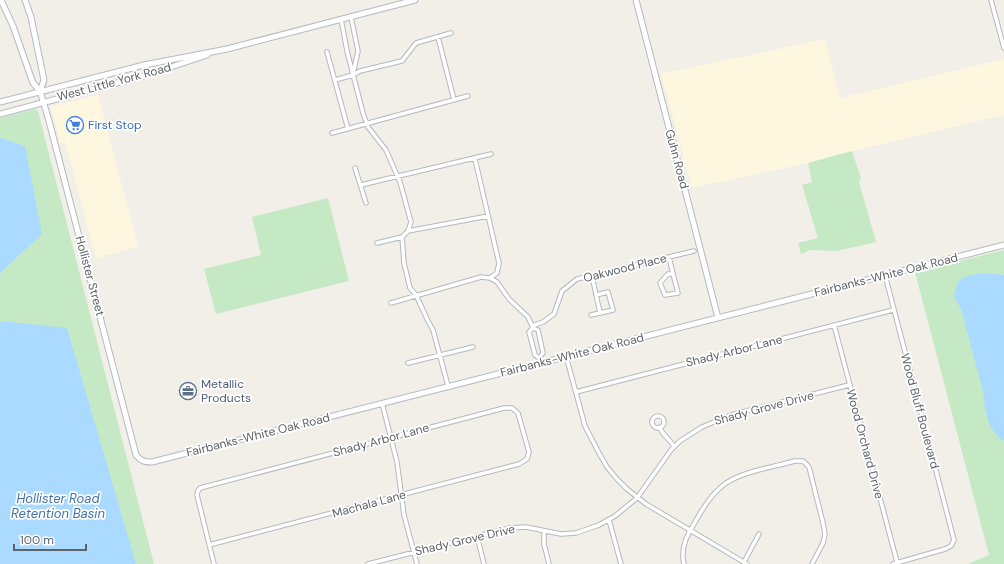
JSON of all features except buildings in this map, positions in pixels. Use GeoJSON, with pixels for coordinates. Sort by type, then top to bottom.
{"type":"FeatureCollection","features":[{"type":"Feature","properties":{"kind":"street","name":"Hollister Street"},"geometry":{"type":"LineString","coordinates":[[1,0],[14,26],[33,83],[40,91],[136,455],[140,460]]}},
{"type":"Feature","properties":{"kind":"street","name":"Hollister Street"},"geometry":{"type":"LineString","coordinates":[[25,0],[31,17],[44,80],[40,91]]}},
{"type":"Feature","properties":{"kind":"street","name":"West Little York Road"},"geometry":{"type":"LineString","coordinates":[[0,102],[144,64],[227,48],[416,0]]}},
{"type":"Feature","properties":{"kind":"street","name":"Guhn Road"},"geometry":{"type":"LineString","coordinates":[[636,0],[718,318]]}},
{"type":"Feature","properties":{"kind":"street"},"geometry":{"type":"LineString","coordinates":[[992,0],[1004,48]]}},
{"type":"Feature","properties":{"kind":"street"},"geometry":{"type":"LineString","coordinates":[[351,17],[358,51],[353,75]]}},
{"type":"Feature","properties":{"kind":"street"},"geometry":{"type":"LineString","coordinates":[[341,20],[353,75],[367,124],[386,150],[397,176],[411,222],[408,231]]}},
{"type":"Feature","properties":{"kind":"street"},"geometry":{"type":"LineString","coordinates":[[335,80],[353,75],[360,71],[402,62],[416,43],[451,33]]}},
{"type":"Feature","properties":{"kind":"street"},"geometry":{"type":"LineString","coordinates":[[438,37],[454,100]]}},
{"type":"Feature","properties":{"kind":"street","name":"West Little York Road"},"geometry":{"type":"LineString","coordinates":[[0,114],[147,75],[227,48]]}},
{"type":"Feature","properties":{"kind":"street"},"geometry":{"type":"LineString","coordinates":[[327,52],[348,129]]}},
{"type":"Feature","properties":{"kind":"street"},"geometry":{"type":"LineString","coordinates":[[332,133],[468,96]]}},
{"type":"Feature","properties":{"kind":"street"},"geometry":{"type":"LineString","coordinates":[[361,185],[492,154]]}},
{"type":"Feature","properties":{"kind":"street"},"geometry":{"type":"LineString","coordinates":[[475,159],[499,263],[497,273],[490,278]]}},
{"type":"Feature","properties":{"kind":"street"},"geometry":{"type":"LineString","coordinates":[[355,168],[366,203]]}},
{"type":"Feature","properties":{"kind":"street"},"geometry":{"type":"LineString","coordinates":[[377,243],[402,236],[408,231],[488,216]]}},
{"type":"Feature","properties":{"kind":"street"},"geometry":{"type":"LineString","coordinates":[[402,236],[406,272],[410,288],[416,295],[433,330],[448,386]]}},
{"type":"Feature","properties":{"kind":"street","name":"Fairbanks-White Oak Road"},"geometry":{"type":"LineString","coordinates":[[140,460],[152,462],[448,386],[540,360],[566,356],[1004,245]]}},
{"type":"Feature","properties":{"kind":"street","name":"Oakwood Place"},"geometry":{"type":"LineString","coordinates":[[533,327],[554,314],[562,291],[577,279],[694,251]]}},
{"type":"Feature","properties":{"kind":"street"},"geometry":{"type":"LineString","coordinates":[[669,257],[678,293],[665,295],[660,284],[668,274],[673,274]]}},
{"type":"Feature","properties":{"kind":"street","name":"Wood Bluff Boulevard"},"geometry":{"type":"LineString","coordinates":[[885,275],[954,540],[951,546],[945,549],[895,563]]}},
{"type":"Feature","properties":{"kind":"street"},"geometry":{"type":"LineString","coordinates":[[592,276],[600,313]]}},
{"type":"Feature","properties":{"kind":"street"},"geometry":{"type":"LineString","coordinates":[[391,303],[481,277],[490,278],[497,282],[509,299],[528,317],[533,327],[538,330],[543,353],[540,360],[535,355],[529,332],[533,327]]}},
{"type":"Feature","properties":{"kind":"street"},"geometry":{"type":"LineString","coordinates":[[591,315],[613,310],[608,292],[596,295]]}},
{"type":"Feature","properties":{"kind":"street","name":"Shady Arbor Lane"},"geometry":{"type":"LineString","coordinates":[[576,392],[893,310]]}},
{"type":"Feature","properties":{"kind":"street","name":"Wood Orchard Drive"},"geometry":{"type":"LineString","coordinates":[[834,325],[895,563]]}},
{"type":"Feature","properties":{"kind":"street"},"geometry":{"type":"LineString","coordinates":[[408,363],[473,347]]}},
{"type":"Feature","properties":{"kind":"street"},"geometry":{"type":"LineString","coordinates":[[566,356],[585,426],[607,467],[637,498],[689,531],[745,563],[759,534]]}},
{"type":"Feature","properties":{"kind":"street","name":"Shady Grove Drive"},"geometry":{"type":"LineString","coordinates":[[368,564],[504,529],[526,527],[561,534],[576,533],[599,525],[609,520],[637,498],[674,446],[691,433],[720,419],[849,385]]}},
{"type":"Feature","properties":{"kind":"street"},"geometry":{"type":"LineString","coordinates":[[382,403],[392,438],[404,515],[417,564]]}},
{"type":"Feature","properties":{"kind":"street","name":"Shady Arbor Lane"},"geometry":{"type":"LineString","coordinates":[[209,545],[197,495],[198,491],[204,487],[504,408],[512,408],[516,410],[519,416],[529,452],[527,459]]}},
{"type":"Feature","properties":{"kind":"street"},"geometry":{"type":"LineString","coordinates":[[660,427],[662,432],[674,446]]}},
{"type":"Feature","properties":{"kind":"street","name":"Machala Lane"},"geometry":{"type":"LineString","coordinates":[[209,545],[519,464],[527,459]]}},
{"type":"Feature","properties":{"kind":"street"},"geometry":{"type":"LineString","coordinates":[[684,564],[682,558],[683,548],[689,531],[710,499],[726,483],[740,476],[795,461],[803,461],[809,468],[824,529],[824,539],[821,548],[812,564]]}},
{"type":"Feature","properties":{"kind":"street"},"geometry":{"type":"LineString","coordinates":[[609,520],[620,564]]}},
{"type":"Feature","properties":{"kind":"street"},"geometry":{"type":"LineString","coordinates":[[544,531],[544,544],[549,564]]}},
{"type":"Feature","properties":{"kind":"street"},"geometry":{"type":"LineString","coordinates":[[477,536],[484,564]]}},
{"type":"Feature","properties":{"kind":"street"},"geometry":{"type":"LineString","coordinates":[[209,545],[214,564]]}},
{"type":"Feature","properties":{"kind":"shaded area"},"geometry":{"type":"Polygon","coordinates":[[[825,39],[840,98],[1004,59],[1004,115],[808,163],[692,188],[661,74],[825,39]]]}},
{"type":"Feature","properties":{"kind":"shaded area"},"geometry":{"type":"Polygon","coordinates":[[[98,95],[138,247],[96,258],[65,142],[60,143],[51,107],[98,95]]]}},
{"type":"Feature","properties":{"kind":"green space"},"geometry":{"type":"Polygon","coordinates":[[[35,109],[38,111],[154,564],[0,564],[0,118],[35,109]]]}},
{"type":"Feature","properties":{"kind":"green space"},"geometry":{"type":"Polygon","coordinates":[[[852,151],[861,178],[859,182],[876,242],[836,251],[810,250],[801,254],[798,243],[818,238],[802,185],[812,182],[808,163],[852,151]]]}},
{"type":"Feature","properties":{"kind":"green space"},"geometry":{"type":"Polygon","coordinates":[[[328,198],[349,281],[216,314],[204,269],[261,255],[252,217],[328,198]]]}},
{"type":"Feature","properties":{"kind":"green space"},"geometry":{"type":"Polygon","coordinates":[[[1004,250],[1004,564],[968,564],[989,555],[915,272],[1004,250]]]}},
{"type":"Feature","properties":{"kind":"water"},"geometry":{"type":"Polygon","coordinates":[[[0,138],[25,146],[42,234],[0,273],[0,138]]]}},
{"type":"Feature","properties":{"kind":"water"},"geometry":{"type":"Polygon","coordinates":[[[985,273],[1004,275],[1004,441],[999,438],[990,426],[985,409],[983,391],[961,309],[954,296],[960,280],[967,276],[985,273]]]}},
{"type":"Feature","properties":{"kind":"water","name":"Hollister Road Retention Basin"},"geometry":{"type":"Polygon","coordinates":[[[0,321],[67,328],[136,564],[0,564],[0,321]]]}},
{"type":"Feature","properties":{"kind":"place","name":"First Stop"},"geometry":{"type":"Point","coordinates":[75,125]}},
{"type":"Feature","properties":{"kind":"place","name":"Metallic Products"},"geometry":{"type":"Point","coordinates":[188,391]}}]}
